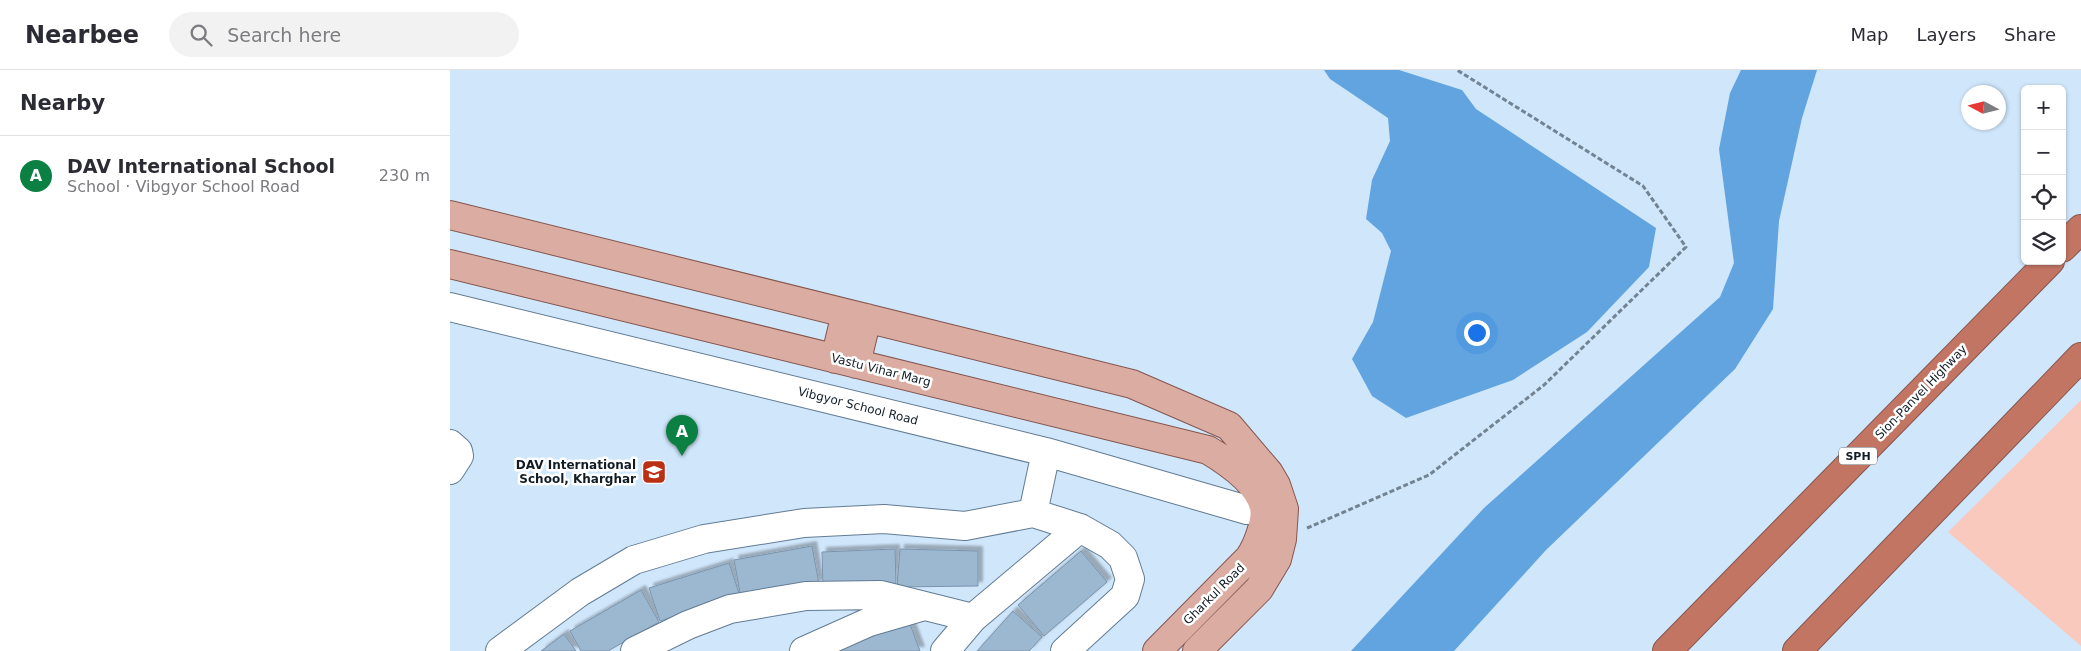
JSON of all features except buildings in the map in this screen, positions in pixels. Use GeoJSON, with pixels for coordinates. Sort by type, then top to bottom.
{"type":"FeatureCollection","features":[{"type":"Feature","properties":{"kind":"highway"},"geometry":{"type":"LineString","coordinates":[[2066,244],[2081,229]]}},
{"type":"Feature","properties":{"kind":"highway","name":"Sion-Panvel Highway"},"geometry":{"type":"LineString","coordinates":[[1667,651],[2046,265]]}},
{"type":"Feature","properties":{"kind":"highway"},"geometry":{"type":"LineString","coordinates":[[1797,651],[2081,357]]}},
{"type":"Feature","properties":{"kind":"main road"},"geometry":{"type":"LineString","coordinates":[[450,215],[856,316],[846,362]]}},
{"type":"Feature","properties":{"kind":"main road","name":"Vastu Vihar Marg"},"geometry":{"type":"LineString","coordinates":[[450,264],[1208,450],[1231,463],[1250,482],[1269,526]]}},
{"type":"Feature","properties":{"kind":"main road","name":"Gharkul Road"},"geometry":{"type":"LineString","coordinates":[[856,316],[1132,384],[1229,426],[1262,463],[1276,485],[1284,509],[1269,526],[1249,558],[1157,651]]}},
{"type":"Feature","properties":{"kind":"main road","name":"Gharkul Road"},"geometry":{"type":"LineString","coordinates":[[1197,651],[1258,589],[1277,559],[1269,526]]}},
{"type":"Feature","properties":{"kind":"street","name":"Vibgyor School Road"},"geometry":{"type":"LineString","coordinates":[[450,307],[1046,452],[1247,510],[1269,526]]}},
{"type":"Feature","properties":{"kind":"street"},"geometry":{"type":"LineString","coordinates":[[450,444],[458,451],[459,456],[450,470]]}},
{"type":"Feature","properties":{"kind":"street"},"geometry":{"type":"LineString","coordinates":[[1034,513],[1046,452]]}},
{"type":"Feature","properties":{"kind":"street"},"geometry":{"type":"LineString","coordinates":[[500,651],[580,592],[634,560],[704,539],[804,523],[884,519],[965,526],[1034,513],[1080,528],[1110,545],[1122,558],[1130,579],[1124,596],[1065,651]]}},
{"type":"Feature","properties":{"kind":"street"},"geometry":{"type":"LineString","coordinates":[[945,651],[973,618],[1080,528]]}},
{"type":"Feature","properties":{"kind":"street"},"geometry":{"type":"LineString","coordinates":[[635,651],[688,625],[730,609],[806,596],[881,595],[973,618]]}},
{"type":"Feature","properties":{"kind":"street"},"geometry":{"type":"LineString","coordinates":[[804,651],[869,622],[924,606]]}},
{"type":"Feature","properties":{"kind":"path"},"geometry":{"type":"LineString","coordinates":[[1269,526],[1429,475],[1544,385],[1686,247],[1643,186],[1457,70]]}},
{"type":"Feature","properties":{"kind":"shaded area"},"geometry":{"type":"Polygon","coordinates":[[[2081,400],[2081,646],[1948,532],[2081,400]]]}},
{"type":"Feature","properties":{"kind":"water"},"geometry":{"type":"Polygon","coordinates":[[[1324,70],[1399,70],[1462,90],[1476,109],[1656,228],[1649,267],[1587,332],[1513,380],[1406,418],[1372,396],[1352,359],[1373,322],[1391,251],[1382,233],[1366,219],[1372,180],[1390,141],[1388,118],[1330,79],[1324,70]]]}},
{"type":"Feature","properties":{"kind":"water"},"geometry":{"type":"Polygon","coordinates":[[[1741,70],[1817,70],[1802,118],[1779,221],[1773,309],[1735,369],[1546,550],[1454,651],[1351,651],[1484,508],[1720,297],[1734,263],[1719,149],[1730,93],[1741,70]]]}},
{"type":"Feature","properties":{"kind":"place","name":"DAV International School"},"geometry":{"type":"Point","coordinates":[682,456]}},
{"type":"Feature","properties":{"kind":"place","name":"DAV International School, Kharghar"},"geometry":{"type":"Point","coordinates":[654,472]}}]}
